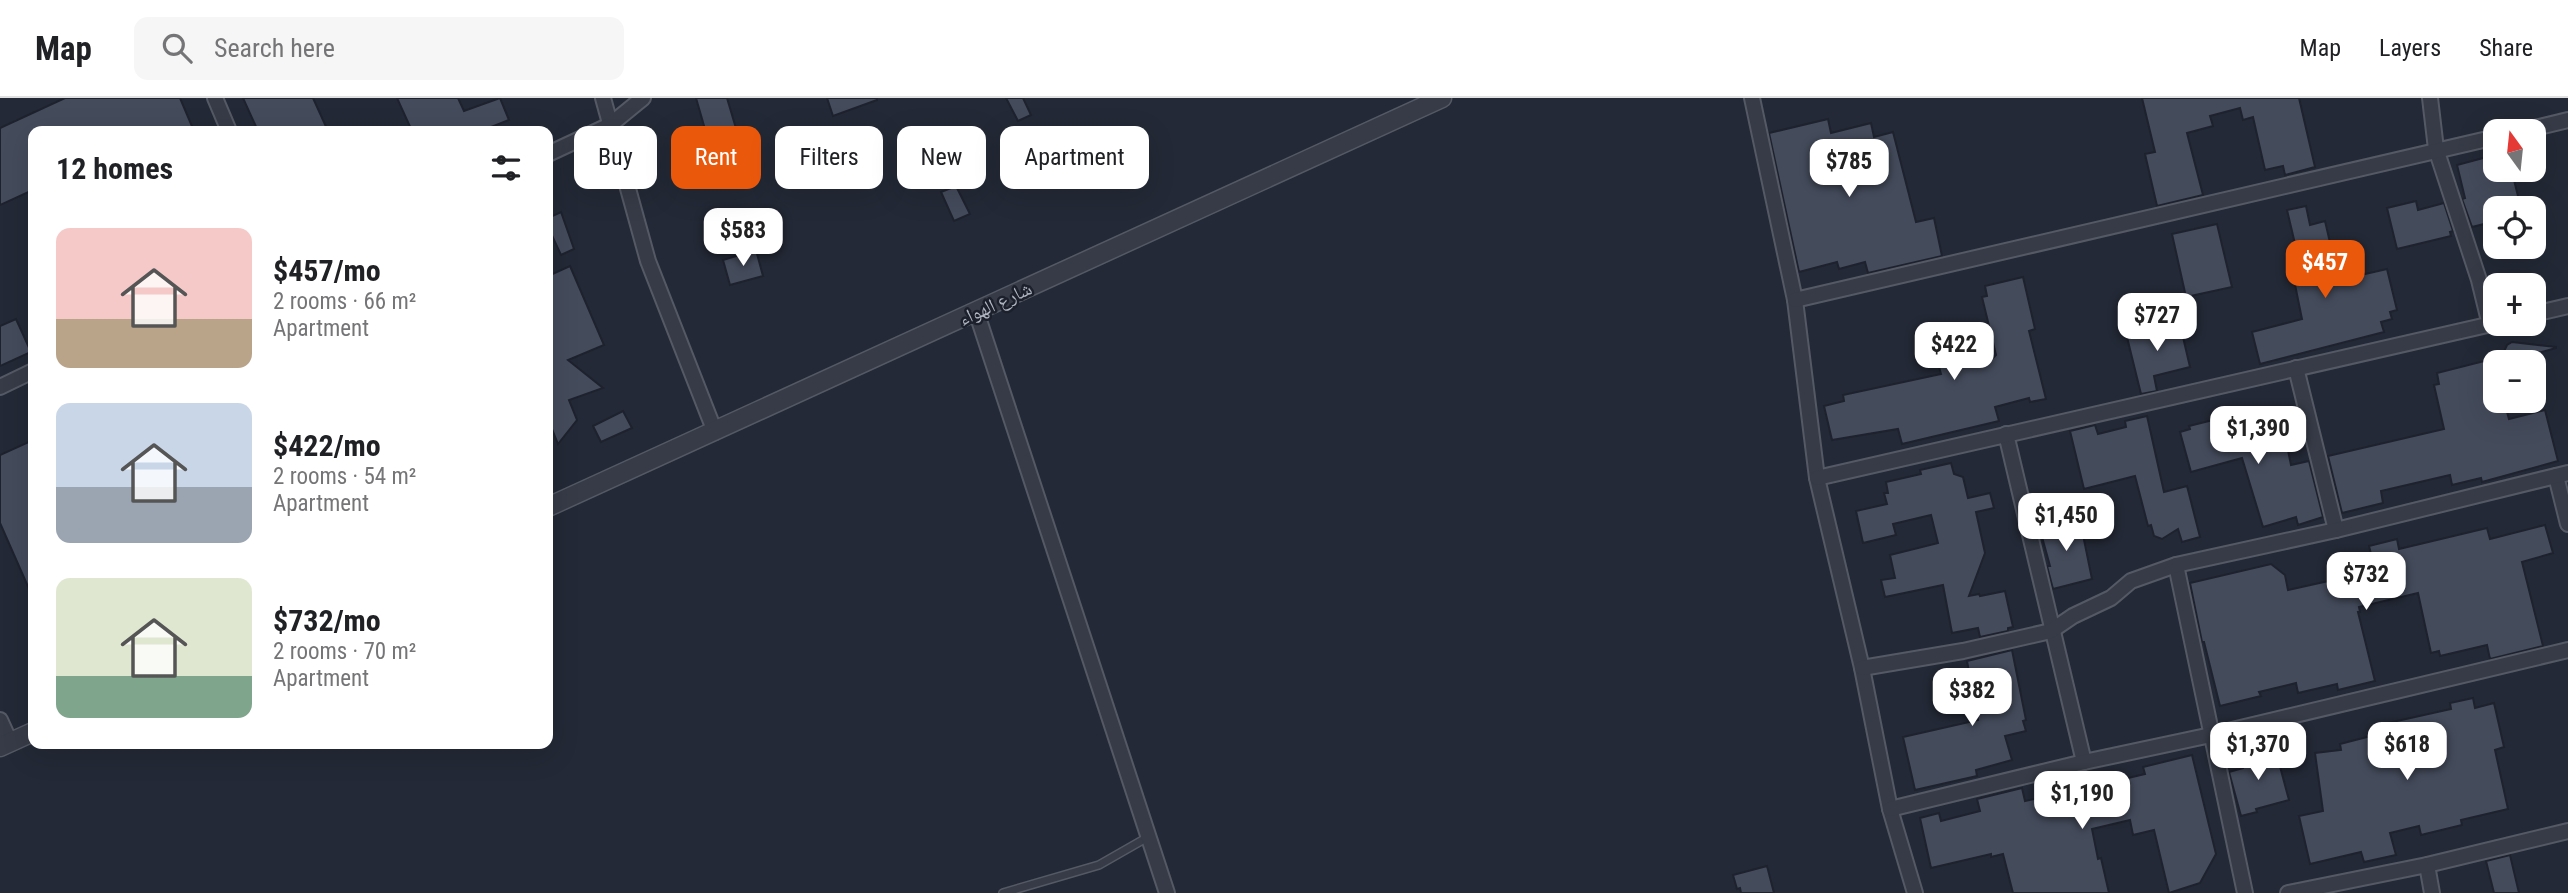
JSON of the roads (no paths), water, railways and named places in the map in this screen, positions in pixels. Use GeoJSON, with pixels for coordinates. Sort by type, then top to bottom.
{"type":"FeatureCollection","features":[{"type":"Feature","properties":{"kind":"street"},"geometry":{"type":"LineString","coordinates":[[215,98],[227,126]]}},
{"type":"Feature","properties":{"kind":"street"},"geometry":{"type":"LineString","coordinates":[[603,98],[648,261],[715,432]]}},
{"type":"Feature","properties":{"kind":"street"},"geometry":{"type":"LineString","coordinates":[[553,152],[610,125],[643,98]]}},
{"type":"Feature","properties":{"kind":"street","name":"شارع الهواء"},"geometry":{"type":"LineString","coordinates":[[553,505],[1442,98]]}},
{"type":"Feature","properties":{"kind":"street"},"geometry":{"type":"LineString","coordinates":[[1752,98],[1795,300],[1817,478],[1862,668],[1890,809],[1915,893]]}},
{"type":"Feature","properties":{"kind":"street"},"geometry":{"type":"LineString","coordinates":[[2430,98],[2437,149],[2483,293]]}},
{"type":"Feature","properties":{"kind":"street"},"geometry":{"type":"LineString","coordinates":[[2546,125],[2568,120]]}},
{"type":"Feature","properties":{"kind":"street"},"geometry":{"type":"LineString","coordinates":[[1795,300],[2483,140]]}},
{"type":"Feature","properties":{"kind":"street"},"geometry":{"type":"LineString","coordinates":[[2546,311],[2568,306]]}},
{"type":"Feature","properties":{"kind":"street"},"geometry":{"type":"LineString","coordinates":[[976,311],[1167,893]]}},
{"type":"Feature","properties":{"kind":"street"},"geometry":{"type":"LineString","coordinates":[[1817,478],[2483,326]]}},
{"type":"Feature","properties":{"kind":"street"},"geometry":{"type":"LineString","coordinates":[[2296,368],[2336,530]]}},
{"type":"Feature","properties":{"kind":"street"},"geometry":{"type":"LineString","coordinates":[[0,387],[28,373]]}},
{"type":"Feature","properties":{"kind":"street"},"geometry":{"type":"LineString","coordinates":[[2006,434],[2084,762]]}},
{"type":"Feature","properties":{"kind":"street"},"geometry":{"type":"LineString","coordinates":[[1862,668],[1963,651],[2051,631],[2073,616],[2111,598],[2131,581],[2176,565],[2336,530],[2562,475],[2568,524]]}},
{"type":"Feature","properties":{"kind":"street"},"geometry":{"type":"LineString","coordinates":[[2176,565],[2245,893]]}},
{"type":"Feature","properties":{"kind":"street"},"geometry":{"type":"LineString","coordinates":[[1890,809],[2568,650]]}},
{"type":"Feature","properties":{"kind":"street"},"geometry":{"type":"LineString","coordinates":[[0,720],[5,745],[28,734]]}},
{"type":"Feature","properties":{"kind":"street"},"geometry":{"type":"LineString","coordinates":[[2288,893],[2568,831]]}},
{"type":"Feature","properties":{"kind":"street"},"geometry":{"type":"LineString","coordinates":[[2427,864],[2432,893]]}},
{"type":"Feature","properties":{"kind":"lane"},"geometry":{"type":"LineString","coordinates":[[1003,893],[1099,865],[1149,837]]}}]}
